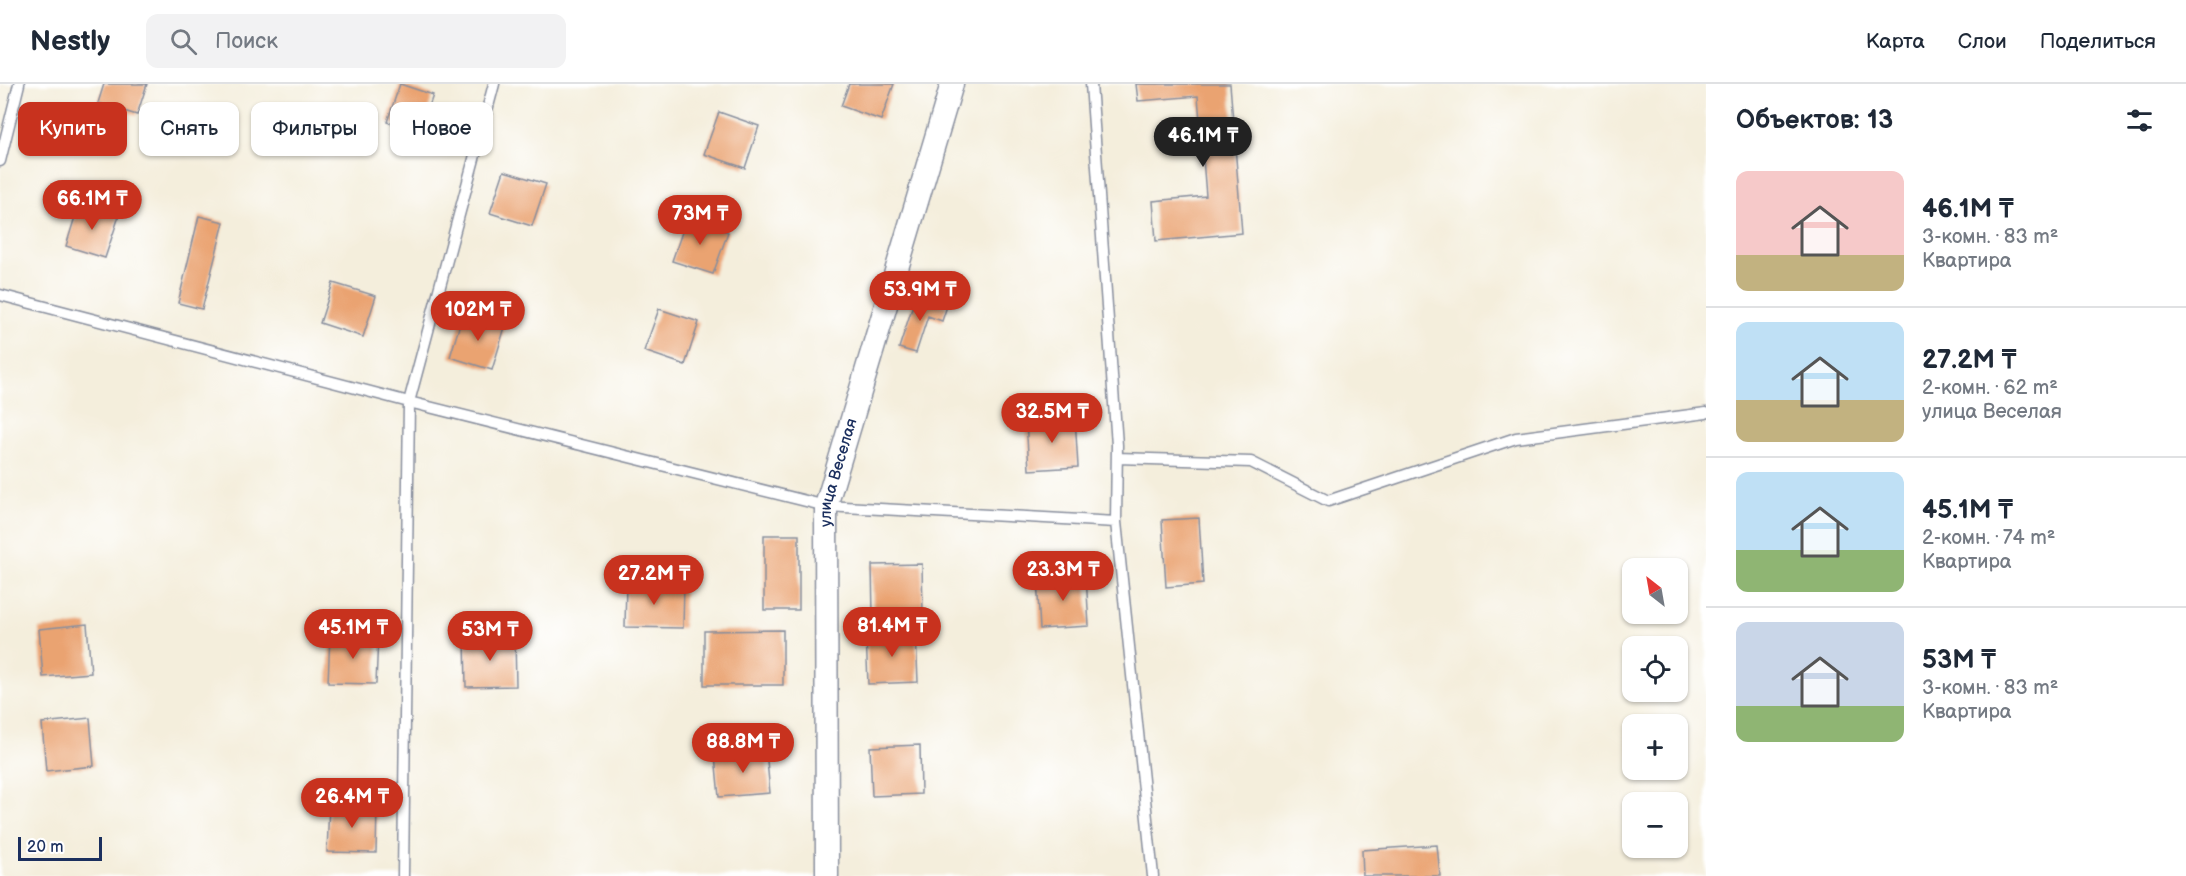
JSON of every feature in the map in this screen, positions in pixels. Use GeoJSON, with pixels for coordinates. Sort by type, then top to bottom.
{"type":"FeatureCollection","features":[{"type":"Feature","properties":{"kind":"street","name":"улица Веселая"},"geometry":{"type":"LineString","coordinates":[[827,876],[826,506],[952,84]]}},
{"type":"Feature","properties":{"kind":"lane"},"geometry":{"type":"LineString","coordinates":[[0,161],[19,84]]}},
{"type":"Feature","properties":{"kind":"lane"},"geometry":{"type":"LineString","coordinates":[[403,876],[409,402],[494,84]]}},
{"type":"Feature","properties":{"kind":"lane"},"geometry":{"type":"LineString","coordinates":[[1091,84],[1117,458],[1116,522],[1153,876]]}},
{"type":"Feature","properties":{"kind":"lane"},"geometry":{"type":"LineString","coordinates":[[0,295],[409,402],[826,506],[1116,522]]}},
{"type":"Feature","properties":{"kind":"lane"},"geometry":{"type":"LineString","coordinates":[[1117,458],[1251,462],[1328,501],[1516,438],[1706,413]]}},
{"type":"Feature","properties":{"kind":"building"},"geometry":{"type":"Polygon","coordinates":[[[104,84],[147,84],[141,102],[139,102],[137,115],[127,112],[127,102],[98,102],[104,84]]]}},
{"type":"Feature","properties":{"kind":"building"},"geometry":{"type":"Polygon","coordinates":[[[400,84],[433,95],[431,102],[394,102],[400,84]]]}},
{"type":"Feature","properties":{"kind":"building"},"geometry":{"type":"Polygon","coordinates":[[[849,84],[894,84],[881,120],[841,106],[849,84]]]}},
{"type":"Feature","properties":{"kind":"building"},"geometry":{"type":"Polygon","coordinates":[[[1136,84],[1230,84],[1242,233],[1156,241],[1153,201],[1206,196],[1198,96],[1138,101],[1136,84]]]}},
{"type":"Feature","properties":{"kind":"building"},"geometry":{"type":"Polygon","coordinates":[[[719,112],[759,126],[745,168],[704,154],[719,112]]]}},
{"type":"Feature","properties":{"kind":"building"},"geometry":{"type":"Polygon","coordinates":[[[504,171],[546,184],[532,226],[490,213],[504,171]]]}},
{"type":"Feature","properties":{"kind":"building"},"geometry":{"type":"Polygon","coordinates":[[[79,204],[119,216],[105,258],[66,246],[79,204]]]}},
{"type":"Feature","properties":{"kind":"building"},"geometry":{"type":"Polygon","coordinates":[[[199,216],[224,222],[202,309],[178,303],[199,216]]]}},
{"type":"Feature","properties":{"kind":"building"},"geometry":{"type":"Polygon","coordinates":[[[687,218],[728,232],[713,274],[672,261],[687,218]]]}},
{"type":"Feature","properties":{"kind":"building"},"geometry":{"type":"Polygon","coordinates":[[[333,283],[376,296],[363,337],[320,323],[333,283]]]}},
{"type":"Feature","properties":{"kind":"building"},"geometry":{"type":"Polygon","coordinates":[[[916,296],[947,306],[942,321],[928,316],[916,353],[899,348],[916,296]]]}},
{"type":"Feature","properties":{"kind":"building"},"geometry":{"type":"Polygon","coordinates":[[[659,309],[699,322],[685,365],[644,351],[659,309]]]}},
{"type":"Feature","properties":{"kind":"building"},"geometry":{"type":"Polygon","coordinates":[[[463,314],[505,327],[492,370],[450,357],[463,314]]]}},
{"type":"Feature","properties":{"kind":"building"},"geometry":{"type":"Polygon","coordinates":[[[1075,417],[1078,467],[1029,470],[1026,420],[1075,417]]]}},
{"type":"Feature","properties":{"kind":"building"},"geometry":{"type":"Polygon","coordinates":[[[1199,518],[1203,584],[1166,587],[1162,520],[1199,518]]]}},
{"type":"Feature","properties":{"kind":"building"},"geometry":{"type":"Polygon","coordinates":[[[764,535],[799,535],[799,610],[764,610],[764,535]]]}},
{"type":"Feature","properties":{"kind":"building"},"geometry":{"type":"Polygon","coordinates":[[[922,564],[923,613],[873,615],[872,565],[922,564]]]}},
{"type":"Feature","properties":{"kind":"building"},"geometry":{"type":"Polygon","coordinates":[[[1086,576],[1089,626],[1040,629],[1037,579],[1086,576]]]}},
{"type":"Feature","properties":{"kind":"building"},"geometry":{"type":"Polygon","coordinates":[[[626,583],[684,584],[683,628],[625,627],[626,583]]]}},
{"type":"Feature","properties":{"kind":"building"},"geometry":{"type":"Polygon","coordinates":[[[87,624],[91,673],[43,677],[39,629],[87,624]]]}},
{"type":"Feature","properties":{"kind":"building"},"geometry":{"type":"Polygon","coordinates":[[[783,630],[783,685],[704,685],[704,631],[783,630]]]}},
{"type":"Feature","properties":{"kind":"building"},"geometry":{"type":"Polygon","coordinates":[[[916,633],[918,682],[868,684],[866,634],[916,633]]]}},
{"type":"Feature","properties":{"kind":"building"},"geometry":{"type":"Polygon","coordinates":[[[330,636],[378,637],[376,684],[328,683],[330,636]]]}},
{"type":"Feature","properties":{"kind":"building"},"geometry":{"type":"Polygon","coordinates":[[[515,637],[516,686],[466,687],[465,638],[515,637]]]}},
{"type":"Feature","properties":{"kind":"building"},"geometry":{"type":"Polygon","coordinates":[[[90,718],[94,766],[46,771],[42,723],[90,718]]]}},
{"type":"Feature","properties":{"kind":"building"},"geometry":{"type":"Polygon","coordinates":[[[920,745],[921,794],[872,796],[870,747],[920,745]]]}},
{"type":"Feature","properties":{"kind":"building"},"geometry":{"type":"Polygon","coordinates":[[[766,750],[770,793],[719,797],[715,755],[766,750]]]}},
{"type":"Feature","properties":{"kind":"building"},"geometry":{"type":"Polygon","coordinates":[[[329,804],[377,805],[376,853],[327,852],[329,804]]]}},
{"type":"Feature","properties":{"kind":"building"},"geometry":{"type":"Polygon","coordinates":[[[1437,845],[1440,876],[1363,876],[1362,850],[1437,845]]]}}]}
